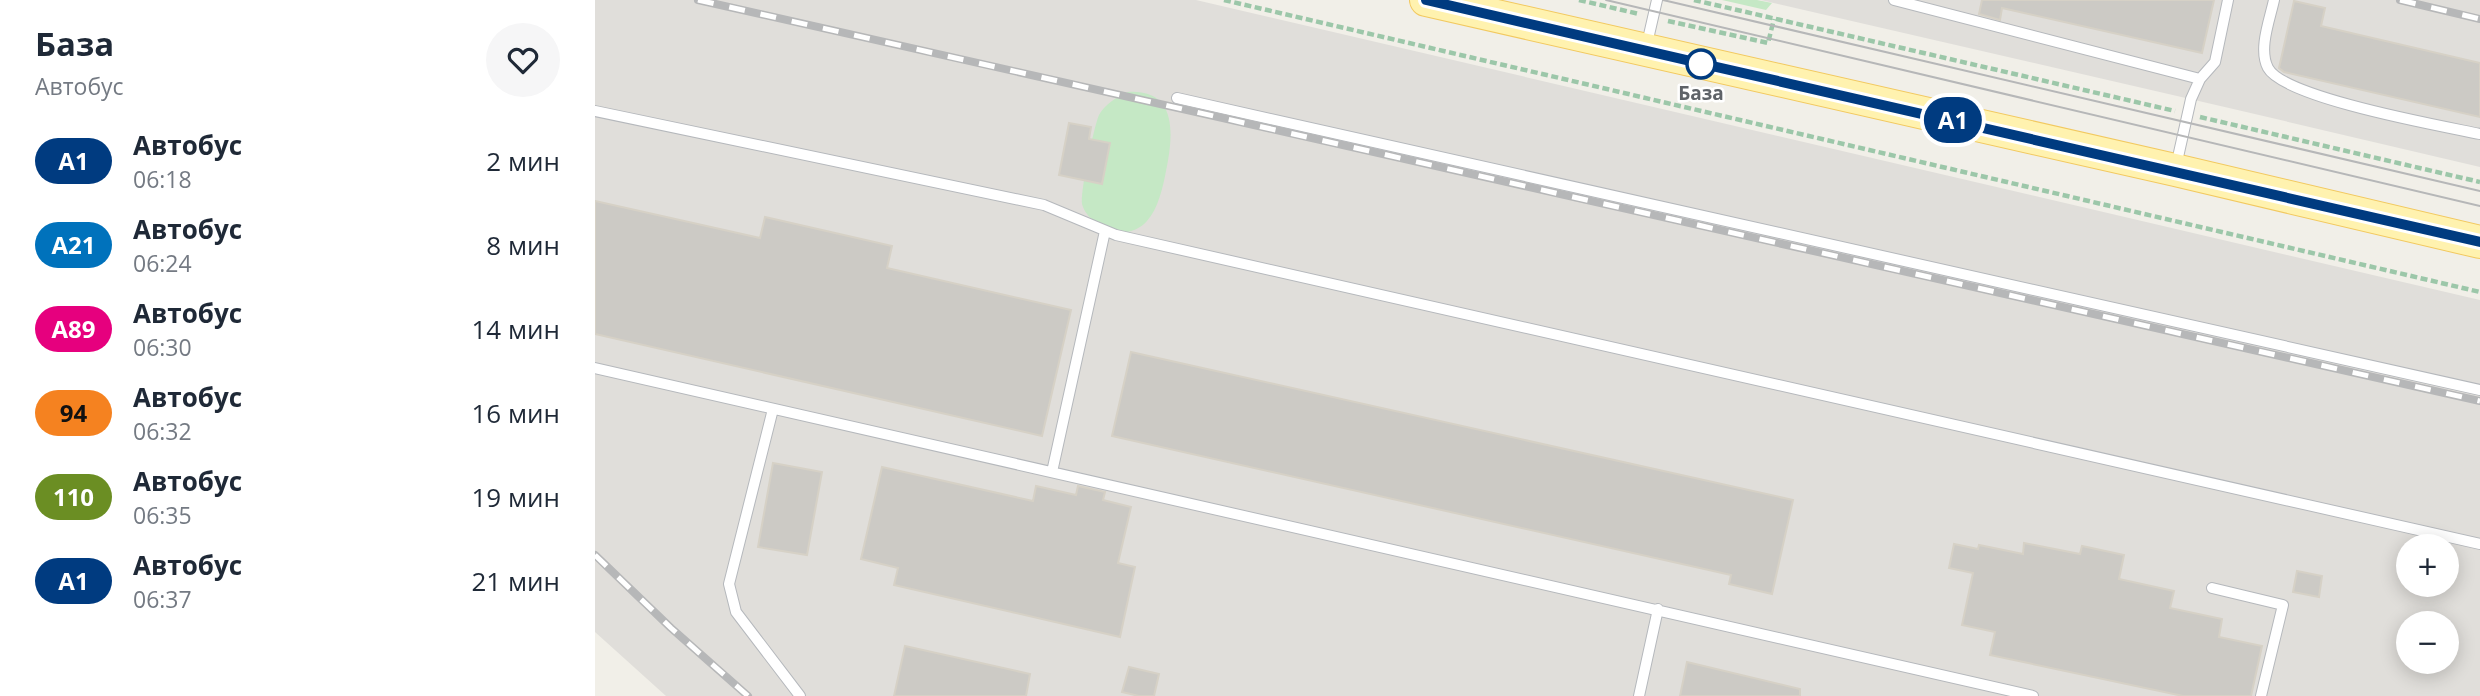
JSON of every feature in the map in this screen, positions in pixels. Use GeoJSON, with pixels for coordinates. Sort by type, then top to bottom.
{"type":"FeatureCollection","features":[{"type":"Feature","properties":{"kind":"main road"},"geometry":{"type":"LineString","coordinates":[[1426,0],[2480,242]]}},
{"type":"Feature","properties":{"kind":"lane"},"geometry":{"type":"LineString","coordinates":[[1645,52],[1657,0]]}},
{"type":"Feature","properties":{"kind":"lane"},"geometry":{"type":"LineString","coordinates":[[1894,0],[2200,79]]}},
{"type":"Feature","properties":{"kind":"lane"},"geometry":{"type":"LineString","coordinates":[[2175,170],[2188,114],[2200,79],[2215,62],[2228,0]]}},
{"type":"Feature","properties":{"kind":"lane"},"geometry":{"type":"LineString","coordinates":[[2274,0],[2264,52],[2267,66],[2281,80],[2320,97],[2480,134]]}},
{"type":"Feature","properties":{"kind":"lane"},"geometry":{"type":"LineString","coordinates":[[1177,98],[2480,390]]}},
{"type":"Feature","properties":{"kind":"lane"},"geometry":{"type":"LineString","coordinates":[[595,111],[1044,205],[1115,235],[2480,544]]}},
{"type":"Feature","properties":{"kind":"lane"},"geometry":{"type":"LineString","coordinates":[[1052,472],[1105,231]]}},
{"type":"Feature","properties":{"kind":"lane"},"geometry":{"type":"LineString","coordinates":[[595,368],[2032,696]]}},
{"type":"Feature","properties":{"kind":"lane"},"geometry":{"type":"LineString","coordinates":[[773,409],[729,584],[736,612],[800,696]]}},
{"type":"Feature","properties":{"kind":"lane"},"geometry":{"type":"LineString","coordinates":[[2212,588],[2283,605],[2261,696]]}},
{"type":"Feature","properties":{"kind":"lane"},"geometry":{"type":"LineString","coordinates":[[1639,696],[1658,609]]}},
{"type":"Feature","properties":{"kind":"path"},"geometry":{"type":"LineString","coordinates":[[1224,0],[2480,292]]}},
{"type":"Feature","properties":{"kind":"path"},"geometry":{"type":"LineString","coordinates":[[1579,0],[1768,43],[1774,19]]}},
{"type":"Feature","properties":{"kind":"path"},"geometry":{"type":"LineString","coordinates":[[1695,0],[2480,182]]}},
{"type":"Feature","properties":{"kind":"shaded area"},"geometry":{"type":"Polygon","coordinates":[[[595,0],[1196,0],[2480,300],[2480,696],[666,696],[595,632],[595,0]]]}},
{"type":"Feature","properties":{"kind":"shaded area"},"geometry":{"type":"Polygon","coordinates":[[[1761,0],[2480,0],[2480,167],[2229,108],[1761,0]]]}},
{"type":"Feature","properties":{"kind":"green space"},"geometry":{"type":"Polygon","coordinates":[[[1722,0],[1757,0],[1772,3],[1766,10],[1722,0]]]}},
{"type":"Feature","properties":{"kind":"green space"},"geometry":{"type":"Polygon","coordinates":[[[1128,92],[1145,93],[1156,98],[1164,107],[1171,130],[1163,184],[1154,210],[1140,227],[1123,232],[1109,229],[1090,218],[1082,204],[1082,197],[1099,115],[1112,101],[1128,92]]]}},
{"type":"Feature","properties":{"kind":"building"},"geometry":{"type":"Polygon","coordinates":[[[1982,0],[2214,0],[2202,53],[2002,8],[2000,20],[1979,14],[1982,0]]]}},
{"type":"Feature","properties":{"kind":"building"},"geometry":{"type":"Polygon","coordinates":[[[2294,1],[2325,8],[2321,26],[2480,63],[2480,117],[2284,72],[2279,68],[2294,1]]]}},
{"type":"Feature","properties":{"kind":"building"},"geometry":{"type":"Polygon","coordinates":[[[1069,123],[1091,127],[1089,139],[1110,143],[1102,184],[1059,175],[1069,123]]]}},
{"type":"Feature","properties":{"kind":"building"},"geometry":{"type":"Polygon","coordinates":[[[595,201],[760,238],[765,217],[892,246],[887,268],[1071,310],[1042,436],[595,334],[595,201]]]}},
{"type":"Feature","properties":{"kind":"building"},"geometry":{"type":"Polygon","coordinates":[[[1131,352],[1793,500],[1772,594],[1729,584],[1731,575],[1112,436],[1131,352]]]}},
{"type":"Feature","properties":{"kind":"building"},"geometry":{"type":"Polygon","coordinates":[[[773,463],[822,472],[807,555],[758,547],[773,463]]]}},
{"type":"Feature","properties":{"kind":"building"},"geometry":{"type":"Polygon","coordinates":[[[882,467],[1033,501],[1036,486],[1076,495],[1078,486],[1105,492],[1103,500],[1131,507],[1118,563],[1135,567],[1120,637],[894,585],[898,568],[861,559],[882,467]]]}},
{"type":"Feature","properties":{"kind":"building"},"geometry":{"type":"Polygon","coordinates":[[[2024,543],[2080,554],[2082,546],[2124,555],[2119,579],[2174,591],[2170,608],[2222,619],[2219,637],[2262,646],[2251,696],[2183,696],[1990,655],[1995,632],[1962,625],[1973,573],[1949,568],[1954,544],[1978,549],[1979,545],[2023,554],[2024,543]]]}},
{"type":"Feature","properties":{"kind":"building"},"geometry":{"type":"Polygon","coordinates":[[[2297,571],[2322,576],[2319,597],[2293,592],[2297,571]]]}},
{"type":"Feature","properties":{"kind":"building"},"geometry":{"type":"Polygon","coordinates":[[[905,646],[1030,674],[1026,696],[894,696],[905,646]]]}},
{"type":"Feature","properties":{"kind":"building"},"geometry":{"type":"Polygon","coordinates":[[[1687,662],[1800,689],[1800,696],[1680,696],[1687,662]]]}},
{"type":"Feature","properties":{"kind":"building"},"geometry":{"type":"Polygon","coordinates":[[[1129,667],[1159,674],[1154,696],[1122,692],[1129,667]]]}},
{"type":"Feature","properties":{"kind":"tram line"},"geometry":{"type":"LineString","coordinates":[[1606,0],[2480,206]]}},
{"type":"Feature","properties":{"kind":"tram line"},"geometry":{"type":"LineString","coordinates":[[1663,0],[2480,191]]}},
{"type":"Feature","properties":{"kind":"railway"},"geometry":{"type":"LineString","coordinates":[[698,0],[2480,401]]}},
{"type":"Feature","properties":{"kind":"railway"},"geometry":{"type":"LineString","coordinates":[[2400,0],[2480,19]]}},
{"type":"Feature","properties":{"kind":"railway"},"geometry":{"type":"LineString","coordinates":[[595,555],[671,628],[748,696]]}},
{"type":"Feature","properties":{"kind":"bus line","name":"А1"},"geometry":{"type":"LineString","coordinates":[[1426,0],[2480,242]]}},
{"type":"Feature","properties":{"kind":"place","name":"База"},"geometry":{"type":"Point","coordinates":[1701,64]}}]}
